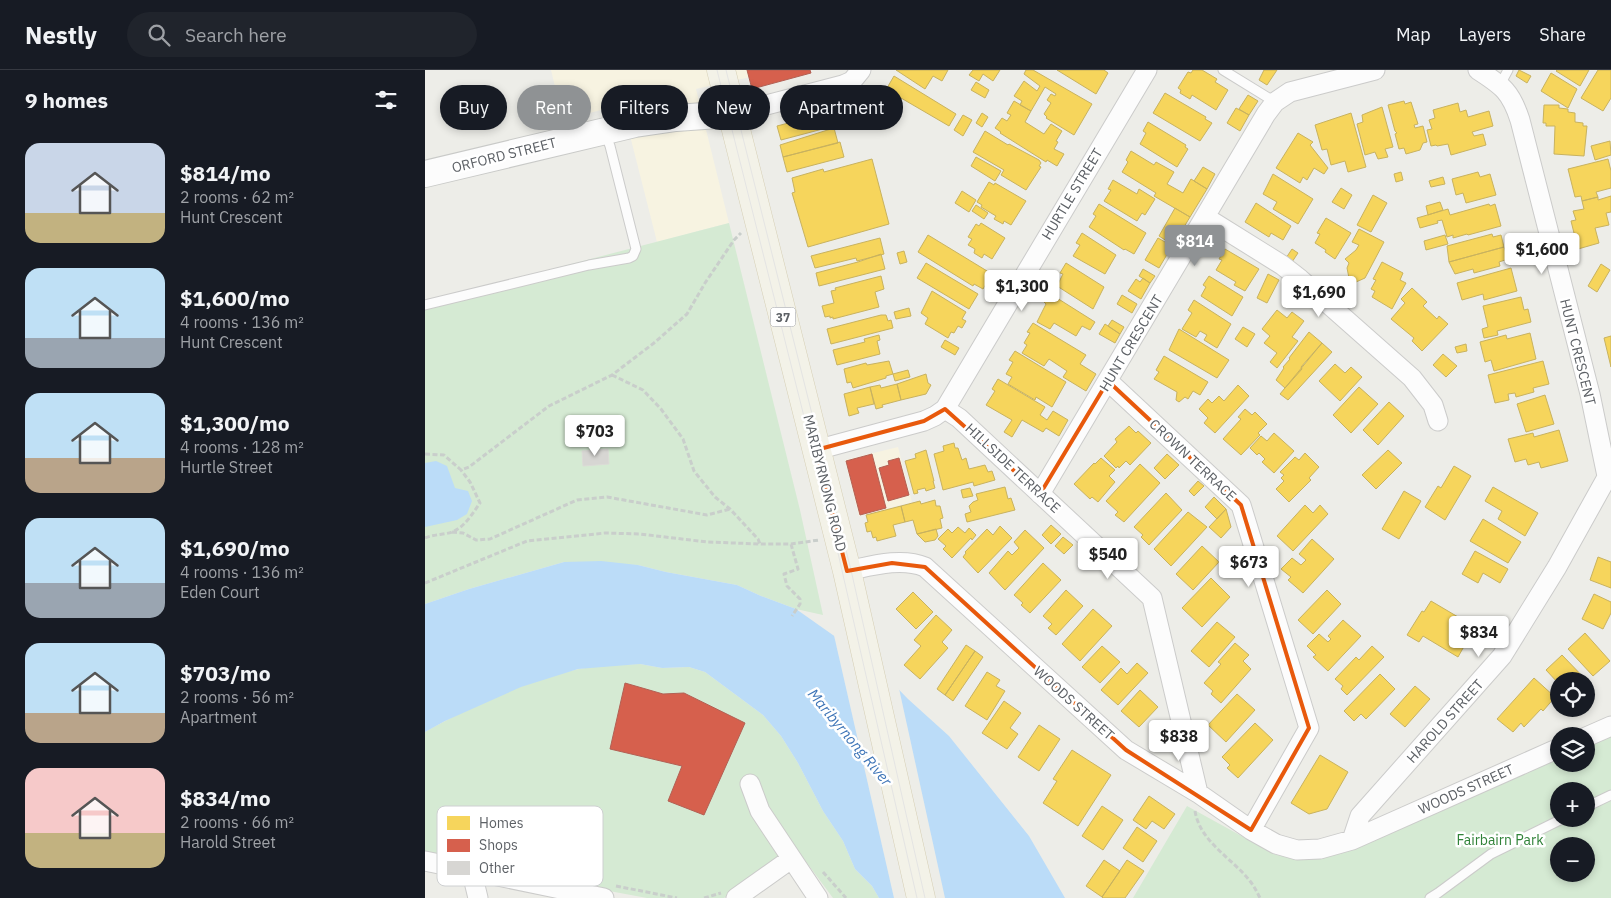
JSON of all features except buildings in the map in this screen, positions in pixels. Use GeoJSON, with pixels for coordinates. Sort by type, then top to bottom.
{"type":"FeatureCollection","features":[{"type":"Feature","properties":{"kind":"main road","name":"MARIBYRNONG ROAD"},"geometry":{"type":"LineString","coordinates":[[721,70],[725,85]]}},
{"type":"Feature","properties":{"kind":"main road","name":"ORFORD STREET"},"geometry":{"type":"LineString","coordinates":[[425,174],[604,131],[676,118],[698,116]]}},
{"type":"Feature","properties":{"kind":"main road","name":"MARIBYRNONG ROAD"},"geometry":{"type":"LineString","coordinates":[[736,130],[847,571],[921,898]]}},
{"type":"Feature","properties":{"kind":"street"},"geometry":{"type":"LineString","coordinates":[[770,104],[843,85],[852,80],[861,70]]}},
{"type":"Feature","properties":{"kind":"street","name":"HURTLE STREET"},"geometry":{"type":"LineString","coordinates":[[816,450],[924,421],[945,409],[1147,70]]}},
{"type":"Feature","properties":{"kind":"street","name":"HUNT CRESCENT"},"geometry":{"type":"LineString","coordinates":[[1040,494],[1266,114],[1275,102],[1290,92],[1375,70]]}},
{"type":"Feature","properties":{"kind":"street","name":"HUNT CRESCENT"},"geometry":{"type":"LineString","coordinates":[[1478,70],[1504,77],[1520,120],[1609,473]]}},
{"type":"Feature","properties":{"kind":"street"},"geometry":{"type":"LineString","coordinates":[[1205,217],[1282,265],[1300,279],[1412,378],[1433,405],[1438,421]]}},
{"type":"Feature","properties":{"kind":"street","name":"CROWN TERRACE"},"geometry":{"type":"LineString","coordinates":[[1108,381],[1241,505],[1309,728],[1251,830]]}},
{"type":"Feature","properties":{"kind":"street","name":"HILLSIDE TERRACE"},"geometry":{"type":"LineString","coordinates":[[945,409],[959,418],[1152,598],[1198,793]]}},
{"type":"Feature","properties":{"kind":"street","name":"HAROLD STREET"},"geometry":{"type":"LineString","coordinates":[[1352,840],[1360,816],[1502,656],[1557,567],[1609,473]]}},
{"type":"Feature","properties":{"kind":"street","name":"WOODS STREET"},"geometry":{"type":"LineString","coordinates":[[847,571],[892,563],[909,563],[925,567],[1127,750],[1198,793],[1251,830],[1276,844],[1297,850],[1320,849],[1352,840],[1550,752]]}},
{"type":"Feature","properties":{"kind":"street"},"geometry":{"type":"LineString","coordinates":[[1595,733],[1611,726]]}},
{"type":"Feature","properties":{"kind":"street"},"geometry":{"type":"LineString","coordinates":[[750,784],[760,811],[818,898]]}},
{"type":"Feature","properties":{"kind":"street"},"geometry":{"type":"LineString","coordinates":[[736,898],[791,859]]}},
{"type":"Feature","properties":{"kind":"street"},"geometry":{"type":"LineString","coordinates":[[549,886],[604,898]]}},
{"type":"Feature","properties":{"kind":"lane"},"geometry":{"type":"LineString","coordinates":[[1223,70],[1275,102]]}},
{"type":"Feature","properties":{"kind":"lane"},"geometry":{"type":"LineString","coordinates":[[425,305],[633,256],[635,249],[610,146],[604,131]]}},
{"type":"Feature","properties":{"kind":"lane"},"geometry":{"type":"LineString","coordinates":[[1595,803],[1611,795]]}},
{"type":"Feature","properties":{"kind":"lane"},"geometry":{"type":"LineString","coordinates":[[1430,898],[1491,854],[1550,825]]}},
{"type":"Feature","properties":{"kind":"path"},"geometry":{"type":"LineString","coordinates":[[461,470],[476,462],[549,406],[612,375],[654,343],[687,314],[734,240],[757,216]]}},
{"type":"Feature","properties":{"kind":"path"},"geometry":{"type":"LineString","coordinates":[[612,375],[643,390],[661,409],[683,439],[694,471],[715,497],[730,509],[760,544]]}},
{"type":"Feature","properties":{"kind":"path"},"geometry":{"type":"LineString","coordinates":[[425,454],[444,455],[461,470],[470,482],[479,503],[467,522],[452,532]]}},
{"type":"Feature","properties":{"kind":"path"},"geometry":{"type":"LineString","coordinates":[[425,538],[452,532],[463,534],[476,540],[490,539],[577,500],[607,497],[707,515],[730,509]]}},
{"type":"Feature","properties":{"kind":"path"},"geometry":{"type":"LineString","coordinates":[[425,583],[527,541],[605,533],[640,534],[707,542],[793,544],[798,570],[784,574],[787,586],[800,598],[800,604],[792,616]]}},
{"type":"Feature","properties":{"kind":"path"},"geometry":{"type":"LineString","coordinates":[[1198,793],[1195,808],[1196,817],[1207,839],[1251,882],[1260,898]]}},
{"type":"Feature","properties":{"kind":"highlighted area"},"geometry":{"type":"Polygon","coordinates":[[[1108,381],[1241,505],[1309,728],[1251,830],[1126,750],[925,567],[892,563],[847,571],[816,450],[924,421],[945,409],[1040,494],[1108,381]]]}},
{"type":"Feature","properties":{"kind":"shaded area"},"geometry":{"type":"Polygon","coordinates":[[[551,70],[782,70],[714,85],[698,85],[698,89],[696,89],[698,97],[698,130],[706,130],[729,223],[657,242],[629,130],[688,130],[688,85],[601,85],[601,110],[591,113],[591,85],[555,85],[551,70]]]}},
{"type":"Feature","properties":{"kind":"shaded area"},"geometry":{"type":"Polygon","coordinates":[[[898,447],[912,502],[859,516],[845,460],[898,447]]]}},
{"type":"Feature","properties":{"kind":"green space"},"geometry":{"type":"Polygon","coordinates":[[[729,223],[800,510],[823,615],[796,609],[737,585],[638,565],[564,562],[469,589],[425,604],[425,302],[729,223]]]}},
{"type":"Feature","properties":{"kind":"green space"},"geometry":{"type":"Polygon","coordinates":[[[640,664],[662,668],[689,667],[705,672],[763,715],[781,736],[798,763],[823,811],[843,841],[855,869],[872,886],[879,898],[833,898],[795,847],[724,898],[647,898],[582,886],[603,886],[603,806],[437,806],[437,859],[425,857],[425,732],[461,713],[519,687],[559,674],[609,665],[640,664]]]}},
{"type":"Feature","properties":{"kind":"green space","name":"Fairbairn Park"},"geometry":{"type":"Polygon","coordinates":[[[1611,726],[1611,898],[1133,898],[1187,806],[1276,855],[1296,857],[1550,753],[1550,772],[1595,772],[1595,733],[1611,726]]]}},
{"type":"Feature","properties":{"kind":"water"},"geometry":{"type":"Polygon","coordinates":[[[436,461],[447,466],[455,488],[468,491],[472,501],[467,514],[457,520],[425,527],[425,463],[436,461]]]}},
{"type":"Feature","properties":{"kind":"water","name":"Maribyrnong River"},"geometry":{"type":"Polygon","coordinates":[[[601,561],[638,565],[737,585],[796,609],[874,664],[908,699],[949,736],[1029,836],[1065,898],[879,898],[872,886],[855,869],[843,841],[823,811],[798,763],[781,736],[763,715],[705,672],[689,667],[662,668],[640,664],[578,669],[521,687],[425,732],[425,604],[469,589],[564,562],[601,561]]]}},
{"type":"Feature","properties":{"kind":"pier"},"geometry":{"type":"Polygon","coordinates":[[[833,631],[876,662],[898,684],[945,898],[894,898],[833,631]]]}},
{"type":"Feature","properties":{"kind":"tram line"},"geometry":{"type":"LineString","coordinates":[[717,70],[835,540],[917,898]]}},
{"type":"Feature","properties":{"kind":"tram line"},"geometry":{"type":"LineString","coordinates":[[726,70],[851,570],[925,898]]}}]}
